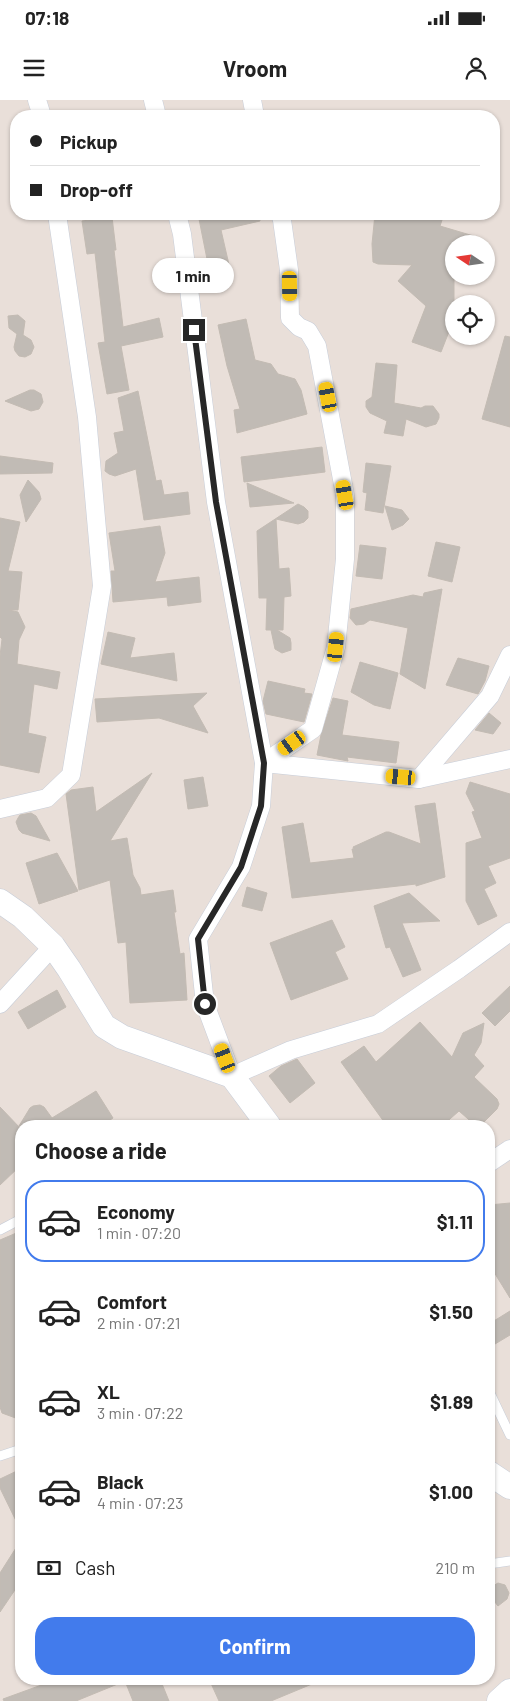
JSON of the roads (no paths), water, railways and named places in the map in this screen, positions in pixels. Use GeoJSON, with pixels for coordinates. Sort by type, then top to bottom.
{"type":"FeatureCollection","features":[{"type":"Feature","properties":{"kind":"street"},"geometry":{"type":"LineString","coordinates":[[0,810],[47,798],[71,775],[102,586],[87,417],[59,220]]}},
{"type":"Feature","properties":{"kind":"street"},"geometry":{"type":"LineString","coordinates":[[178,220],[182,234],[216,502],[264,763],[261,806],[241,867],[198,939],[205,1004],[232,1076],[265,1120]]}},
{"type":"Feature","properties":{"kind":"street"},"geometry":{"type":"LineString","coordinates":[[264,763],[313,729],[336,647],[345,559],[345,495],[328,397],[317,346],[308,331],[299,327],[290,318],[289,270],[282,220]]}},
{"type":"Feature","properties":{"kind":"street"},"geometry":{"type":"LineString","coordinates":[[419,779],[490,696],[510,655]]}},
{"type":"Feature","properties":{"kind":"street"},"geometry":{"type":"LineString","coordinates":[[264,763],[419,779],[510,759]]}},
{"type":"Feature","properties":{"kind":"street"},"geometry":{"type":"LineString","coordinates":[[0,901],[23,917],[53,946],[104,1026],[111,1032],[148,1048],[232,1076],[291,1050],[378,1024],[459,970],[510,932]]}},
{"type":"Feature","properties":{"kind":"street"},"geometry":{"type":"LineString","coordinates":[[0,1004],[53,946]]}},
{"type":"Feature","properties":{"kind":"street"},"geometry":{"type":"LineString","coordinates":[[495,1159],[510,1149]]}},
{"type":"Feature","properties":{"kind":"street"},"geometry":{"type":"LineString","coordinates":[[495,1477],[510,1487]]}},
{"type":"Feature","properties":{"kind":"street"},"geometry":{"type":"LineString","coordinates":[[499,1701],[510,1691]]}},
{"type":"Feature","properties":{"kind":"lane"},"geometry":{"type":"LineString","coordinates":[[0,1230],[15,1222]]}},
{"type":"Feature","properties":{"kind":"lane"},"geometry":{"type":"LineString","coordinates":[[495,1404],[510,1435]]}},
{"type":"Feature","properties":{"kind":"lane"},"geometry":{"type":"LineString","coordinates":[[0,1456],[15,1451]]}},
{"type":"Feature","properties":{"kind":"lane"},"geometry":{"type":"LineString","coordinates":[[495,1563],[510,1561]]}}]}
